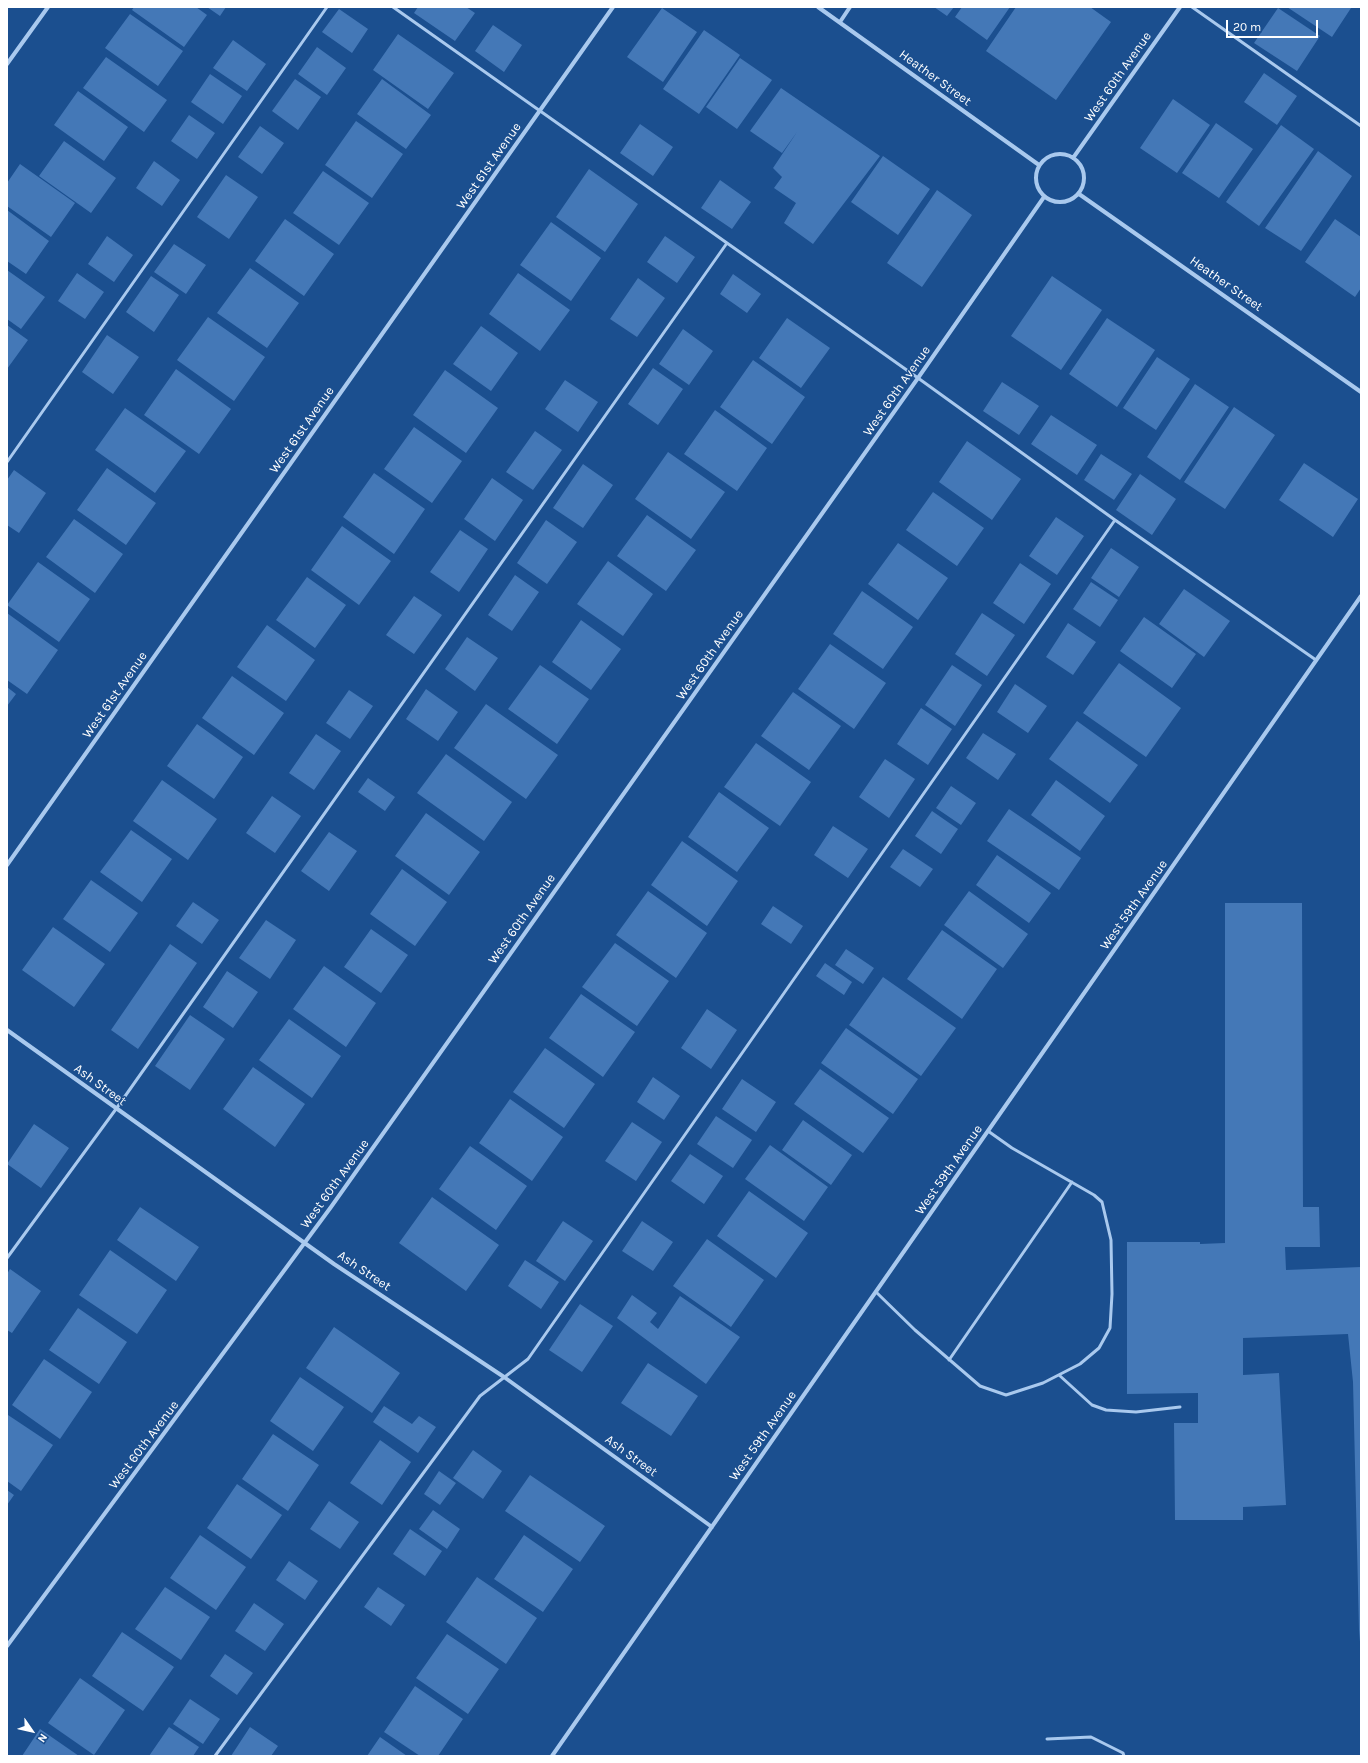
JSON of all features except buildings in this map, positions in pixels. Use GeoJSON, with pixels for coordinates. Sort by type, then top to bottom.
{"type":"FeatureCollection","features":[{"type":"Feature","properties":{"kind":"street"},"geometry":{"type":"LineString","coordinates":[[7,64],[48,7]]}},
{"type":"Feature","properties":{"kind":"street","name":"West 61st Avenue"},"geometry":{"type":"LineString","coordinates":[[7,865],[613,7]]}},
{"type":"Feature","properties":{"kind":"street","name":"Heather Street"},"geometry":{"type":"LineString","coordinates":[[818,7],[1040,165]]}},
{"type":"Feature","properties":{"kind":"street"},"geometry":{"type":"LineString","coordinates":[[840,22],[850,7]]}},
{"type":"Feature","properties":{"kind":"street","name":"West 60th Avenue"},"geometry":{"type":"LineString","coordinates":[[1074,158],[1180,7]]}},
{"type":"Feature","properties":{"kind":"street"},"geometry":{"type":"LineString","coordinates":[[1059,154],[1074,158],[1080,164],[1084,178],[1079,194],[1066,202],[1051,201],[1044,197],[1036,185],[1036,171],[1040,165],[1045,159],[1059,154]]}},
{"type":"Feature","properties":{"kind":"street","name":"Heather Street"},"geometry":{"type":"LineString","coordinates":[[1079,194],[1361,392]]}},
{"type":"Feature","properties":{"kind":"street","name":"West 60th Avenue"},"geometry":{"type":"LineString","coordinates":[[7,1646],[305,1243],[918,378],[1044,197]]}},
{"type":"Feature","properties":{"kind":"street","name":"West 59th Avenue"},"geometry":{"type":"LineString","coordinates":[[552,1756],[1361,596]]}},
{"type":"Feature","properties":{"kind":"street","name":"Ash Street"},"geometry":{"type":"LineString","coordinates":[[7,1030],[305,1243],[504,1377],[712,1527]]}},
{"type":"Feature","properties":{"kind":"lane"},"geometry":{"type":"LineString","coordinates":[[7,462],[327,7]]}},
{"type":"Feature","properties":{"kind":"lane"},"geometry":{"type":"LineString","coordinates":[[393,7],[918,378],[1115,520],[1316,660]]}},
{"type":"Feature","properties":{"kind":"lane"},"geometry":{"type":"LineString","coordinates":[[1192,7],[1361,126]]}},
{"type":"Feature","properties":{"kind":"lane"},"geometry":{"type":"LineString","coordinates":[[7,1258],[116,1109],[727,243]]}},
{"type":"Feature","properties":{"kind":"lane"},"geometry":{"type":"LineString","coordinates":[[215,1756],[480,1396],[528,1359],[1115,520]]}},
{"type":"Feature","properties":{"kind":"lane"},"geometry":{"type":"LineString","coordinates":[[876,1292],[914,1330],[980,1386],[1006,1395],[1043,1383],[1059,1375],[1080,1364],[1099,1348],[1110,1328],[1111,1307],[1111,1240],[1102,1202],[1094,1195],[1012,1148],[988,1131]]}},
{"type":"Feature","properties":{"kind":"lane"},"geometry":{"type":"LineString","coordinates":[[949,1360],[1072,1182]]}},
{"type":"Feature","properties":{"kind":"lane"},"geometry":{"type":"LineString","coordinates":[[1059,1375],[1092,1405],[1106,1410],[1136,1412],[1180,1407]]}},
{"type":"Feature","properties":{"kind":"lane"},"geometry":{"type":"LineString","coordinates":[[1047,1738],[1091,1737],[1123,1753],[1124,1756]]}}]}
